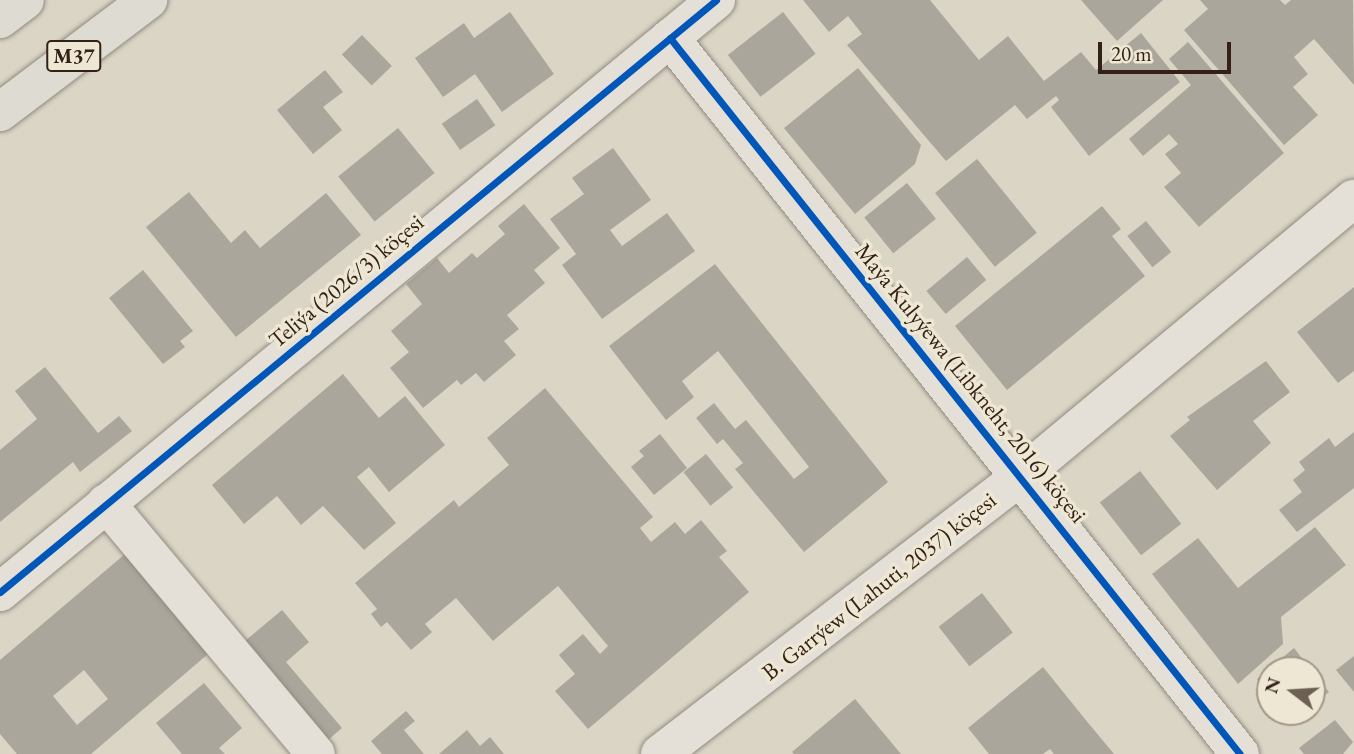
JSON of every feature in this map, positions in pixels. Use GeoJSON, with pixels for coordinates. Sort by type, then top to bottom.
{"type":"FeatureCollection","features":[{"type":"Feature","properties":{"kind":"highway"},"geometry":{"type":"LineString","coordinates":[[0,19],[25,0]]}},
{"type":"Feature","properties":{"kind":"highway","name":"M37"},"geometry":{"type":"LineString","coordinates":[[0,112],[148,0]]}},
{"type":"Feature","properties":{"kind":"street","name":"Teliýa (2026/3) köçesi"},"geometry":{"type":"LineString","coordinates":[[0,592],[716,0]]}},
{"type":"Feature","properties":{"kind":"street","name":"Maýa Kulyýewa (Libkneht, 2016) köçesi"},"geometry":{"type":"LineString","coordinates":[[670,38],[1240,754]]}},
{"type":"Feature","properties":{"kind":"street","name":"B. Garrýew (Lahuti, 2037) köçesi"},"geometry":{"type":"LineString","coordinates":[[660,754],[1021,476],[1354,199]]}},
{"type":"Feature","properties":{"kind":"street"},"geometry":{"type":"LineString","coordinates":[[106,503],[316,754]]}},
{"type":"Feature","properties":{"kind":"building"},"geometry":{"type":"Polygon","coordinates":[[[803,0],[930,0],[979,60],[1008,36],[1044,81],[1081,52],[1096,70],[1141,33],[1180,82],[1089,156],[1051,107],[1059,100],[1056,96],[1027,119],[1015,105],[946,161],[847,45],[862,34],[848,16],[829,32],[803,0]]]}},
{"type":"Feature","properties":{"kind":"building"},"geometry":{"type":"Polygon","coordinates":[[[1081,0],[1163,0],[1117,41],[1081,0]]]}},
{"type":"Feature","properties":{"kind":"building"},"geometry":{"type":"Polygon","coordinates":[[[1200,0],[1280,0],[1285,5],[1291,0],[1353,0],[1354,85],[1314,39],[1294,57],[1308,74],[1293,87],[1318,115],[1284,145],[1184,30],[1208,9],[1200,0]]]}},
{"type":"Feature","properties":{"kind":"building"},"geometry":{"type":"Polygon","coordinates":[[[510,12],[554,74],[502,112],[475,74],[443,97],[415,58],[464,23],[474,38],[510,12]]]}},
{"type":"Feature","properties":{"kind":"building"},"geometry":{"type":"Polygon","coordinates":[[[783,12],[816,54],[760,97],[728,55],[783,12]]]}},
{"type":"Feature","properties":{"kind":"building"},"geometry":{"type":"Polygon","coordinates":[[[362,35],[392,66],[372,85],[342,54],[362,35]]]}},
{"type":"Feature","properties":{"kind":"building"},"geometry":{"type":"Polygon","coordinates":[[[1188,42],[1284,153],[1199,227],[1164,187],[1181,173],[1165,154],[1178,144],[1169,134],[1143,156],[1129,139],[1191,85],[1169,59],[1188,42]]]}},
{"type":"Feature","properties":{"kind":"building"},"geometry":{"type":"Polygon","coordinates":[[[858,68],[921,145],[915,164],[855,214],[784,128],[858,68]]]}},
{"type":"Feature","properties":{"kind":"building"},"geometry":{"type":"Polygon","coordinates":[[[325,70],[343,92],[323,107],[342,130],[313,154],[277,110],[325,70]]]}},
{"type":"Feature","properties":{"kind":"building"},"geometry":{"type":"Polygon","coordinates":[[[477,99],[495,125],[460,150],[442,124],[477,99]]]}},
{"type":"Feature","properties":{"kind":"building"},"geometry":{"type":"Polygon","coordinates":[[[398,128],[435,173],[375,222],[338,176],[398,128]]]}},
{"type":"Feature","properties":{"kind":"building"},"geometry":{"type":"Polygon","coordinates":[[[613,148],[651,200],[610,230],[622,246],[667,213],[695,251],[602,319],[562,265],[576,254],[550,219],[584,194],[572,178],[613,148]]]}},
{"type":"Feature","properties":{"kind":"building"},"geometry":{"type":"Polygon","coordinates":[[[977,159],[1037,233],[995,267],[935,193],[977,159]]]}},
{"type":"Feature","properties":{"kind":"building"},"geometry":{"type":"Polygon","coordinates":[[[907,183],[936,219],[893,253],[864,218],[907,183]]]}},
{"type":"Feature","properties":{"kind":"building"},"geometry":{"type":"Polygon","coordinates":[[[189,192],[231,243],[245,230],[260,248],[326,193],[361,235],[236,337],[146,227],[189,192]]]}},
{"type":"Feature","properties":{"kind":"building"},"geometry":{"type":"Polygon","coordinates":[[[524,204],[560,248],[534,270],[545,283],[507,315],[519,329],[504,341],[516,355],[484,382],[476,373],[461,385],[457,380],[423,408],[390,368],[409,352],[391,331],[422,304],[406,284],[437,258],[449,273],[472,253],[477,258],[505,234],[498,226],[524,204]]]}},
{"type":"Feature","properties":{"kind":"building"},"geometry":{"type":"Polygon","coordinates":[[[1102,206],[1121,229],[1112,236],[1145,276],[1007,390],[955,326],[1102,206]]]}},
{"type":"Feature","properties":{"kind":"building"},"geometry":{"type":"Polygon","coordinates":[[[1146,221],[1171,252],[1153,267],[1127,236],[1146,221]]]}},
{"type":"Feature","properties":{"kind":"building"},"geometry":{"type":"Polygon","coordinates":[[[967,257],[986,280],[946,314],[926,291],[967,257]]]}},
{"type":"Feature","properties":{"kind":"building"},"geometry":{"type":"Polygon","coordinates":[[[715,264],[888,482],[804,552],[735,469],[743,463],[723,439],[717,444],[696,418],[714,403],[735,429],[746,420],[794,479],[809,467],[718,351],[682,381],[694,397],[666,420],[609,346],[715,264]]]}},
{"type":"Feature","properties":{"kind":"building"},"geometry":{"type":"Polygon","coordinates":[[[143,270],[193,331],[180,341],[185,347],[163,364],[109,298],[143,270]]]}},
{"type":"Feature","properties":{"kind":"building"},"geometry":{"type":"Polygon","coordinates":[[[1354,287],[1354,371],[1338,383],[1297,332],[1354,287]]]}},
{"type":"Feature","properties":{"kind":"building"},"geometry":{"type":"Polygon","coordinates":[[[1266,361],[1290,392],[1253,421],[1271,443],[1217,490],[1170,436],[1190,420],[1187,417],[1266,361]]]}},
{"type":"Feature","properties":{"kind":"building"},"geometry":{"type":"Polygon","coordinates":[[[45,367],[98,433],[119,416],[132,431],[80,472],[73,462],[0,522],[0,450],[37,419],[15,391],[45,367]]]}},
{"type":"Feature","properties":{"kind":"building"},"geometry":{"type":"Polygon","coordinates":[[[343,374],[379,418],[405,396],[445,445],[389,492],[369,467],[357,477],[396,523],[364,550],[323,506],[301,525],[277,496],[244,524],[212,485],[343,374]]]}},
{"type":"Feature","properties":{"kind":"building"},"geometry":{"type":"Polygon","coordinates":[[[545,388],[653,517],[640,528],[651,542],[675,522],[685,534],[701,520],[727,551],[719,557],[749,592],[588,729],[555,691],[575,674],[559,655],[583,634],[600,654],[608,646],[558,586],[493,641],[456,598],[425,624],[432,632],[411,650],[387,622],[381,627],[371,614],[377,609],[355,583],[454,500],[459,507],[509,465],[487,438],[545,388]]]}},
{"type":"Feature","properties":{"kind":"building"},"geometry":{"type":"Polygon","coordinates":[[[1354,432],[1354,488],[1297,532],[1279,510],[1302,492],[1293,480],[1305,470],[1299,462],[1329,438],[1335,447],[1354,432]]]}},
{"type":"Feature","properties":{"kind":"building"},"geometry":{"type":"Polygon","coordinates":[[[660,434],[687,468],[654,495],[631,467],[644,456],[639,451],[660,434]]]}},
{"type":"Feature","properties":{"kind":"building"},"geometry":{"type":"Polygon","coordinates":[[[706,454],[733,487],[711,506],[683,472],[706,454]]]}},
{"type":"Feature","properties":{"kind":"building"},"geometry":{"type":"Polygon","coordinates":[[[1140,471],[1181,524],[1141,555],[1100,502],[1140,471]]]}},
{"type":"Feature","properties":{"kind":"building"},"geometry":{"type":"Polygon","coordinates":[[[1315,527],[1346,565],[1281,617],[1283,644],[1270,656],[1256,656],[1256,668],[1238,684],[1152,574],[1198,538],[1238,588],[1315,527]]]}},
{"type":"Feature","properties":{"kind":"building"},"geometry":{"type":"Polygon","coordinates":[[[125,554],[208,654],[91,754],[17,754],[0,734],[0,660],[125,554]],[[84,670],[53,696],[77,725],[108,699],[84,670]]]}},
{"type":"Feature","properties":{"kind":"building"},"geometry":{"type":"Polygon","coordinates":[[[982,593],[1013,632],[969,666],[939,627],[982,593]]]}},
{"type":"Feature","properties":{"kind":"building"},"geometry":{"type":"Polygon","coordinates":[[[282,610],[309,642],[286,662],[342,728],[322,745],[239,646],[282,610]]]}},
{"type":"Feature","properties":{"kind":"building"},"geometry":{"type":"Polygon","coordinates":[[[1294,648],[1300,656],[1284,656],[1294,648]]]}},
{"type":"Feature","properties":{"kind":"building"},"geometry":{"type":"Polygon","coordinates":[[[1354,656],[1354,692],[1336,670],[1354,656]]]}},
{"type":"Feature","properties":{"kind":"building"},"geometry":{"type":"Polygon","coordinates":[[[1043,667],[1114,754],[1054,754],[1050,749],[1043,754],[989,754],[968,728],[1043,667]]]}},
{"type":"Feature","properties":{"kind":"building"},"geometry":{"type":"Polygon","coordinates":[[[204,683],[242,728],[219,748],[225,754],[182,754],[156,723],[204,683]]]}},
{"type":"Feature","properties":{"kind":"building"},"geometry":{"type":"Polygon","coordinates":[[[855,699],[901,754],[792,752],[855,699]]]}},
{"type":"Feature","properties":{"kind":"building"},"geometry":{"type":"Polygon","coordinates":[[[406,711],[415,721],[404,730],[424,754],[382,754],[371,741],[406,711]]]}},
{"type":"Feature","properties":{"kind":"building"},"geometry":{"type":"Polygon","coordinates":[[[1335,720],[1353,742],[1343,754],[1304,754],[1299,748],[1335,720]]]}},
{"type":"Feature","properties":{"kind":"building"},"geometry":{"type":"Polygon","coordinates":[[[467,730],[480,746],[490,737],[504,754],[439,754],[467,730]]]}},
{"type":"Feature","properties":{"kind":"cycle path"},"geometry":{"type":"LineString","coordinates":[[0,592],[716,0]]}},
{"type":"Feature","properties":{"kind":"cycle path"},"geometry":{"type":"LineString","coordinates":[[670,38],[1240,754]]}}]}
